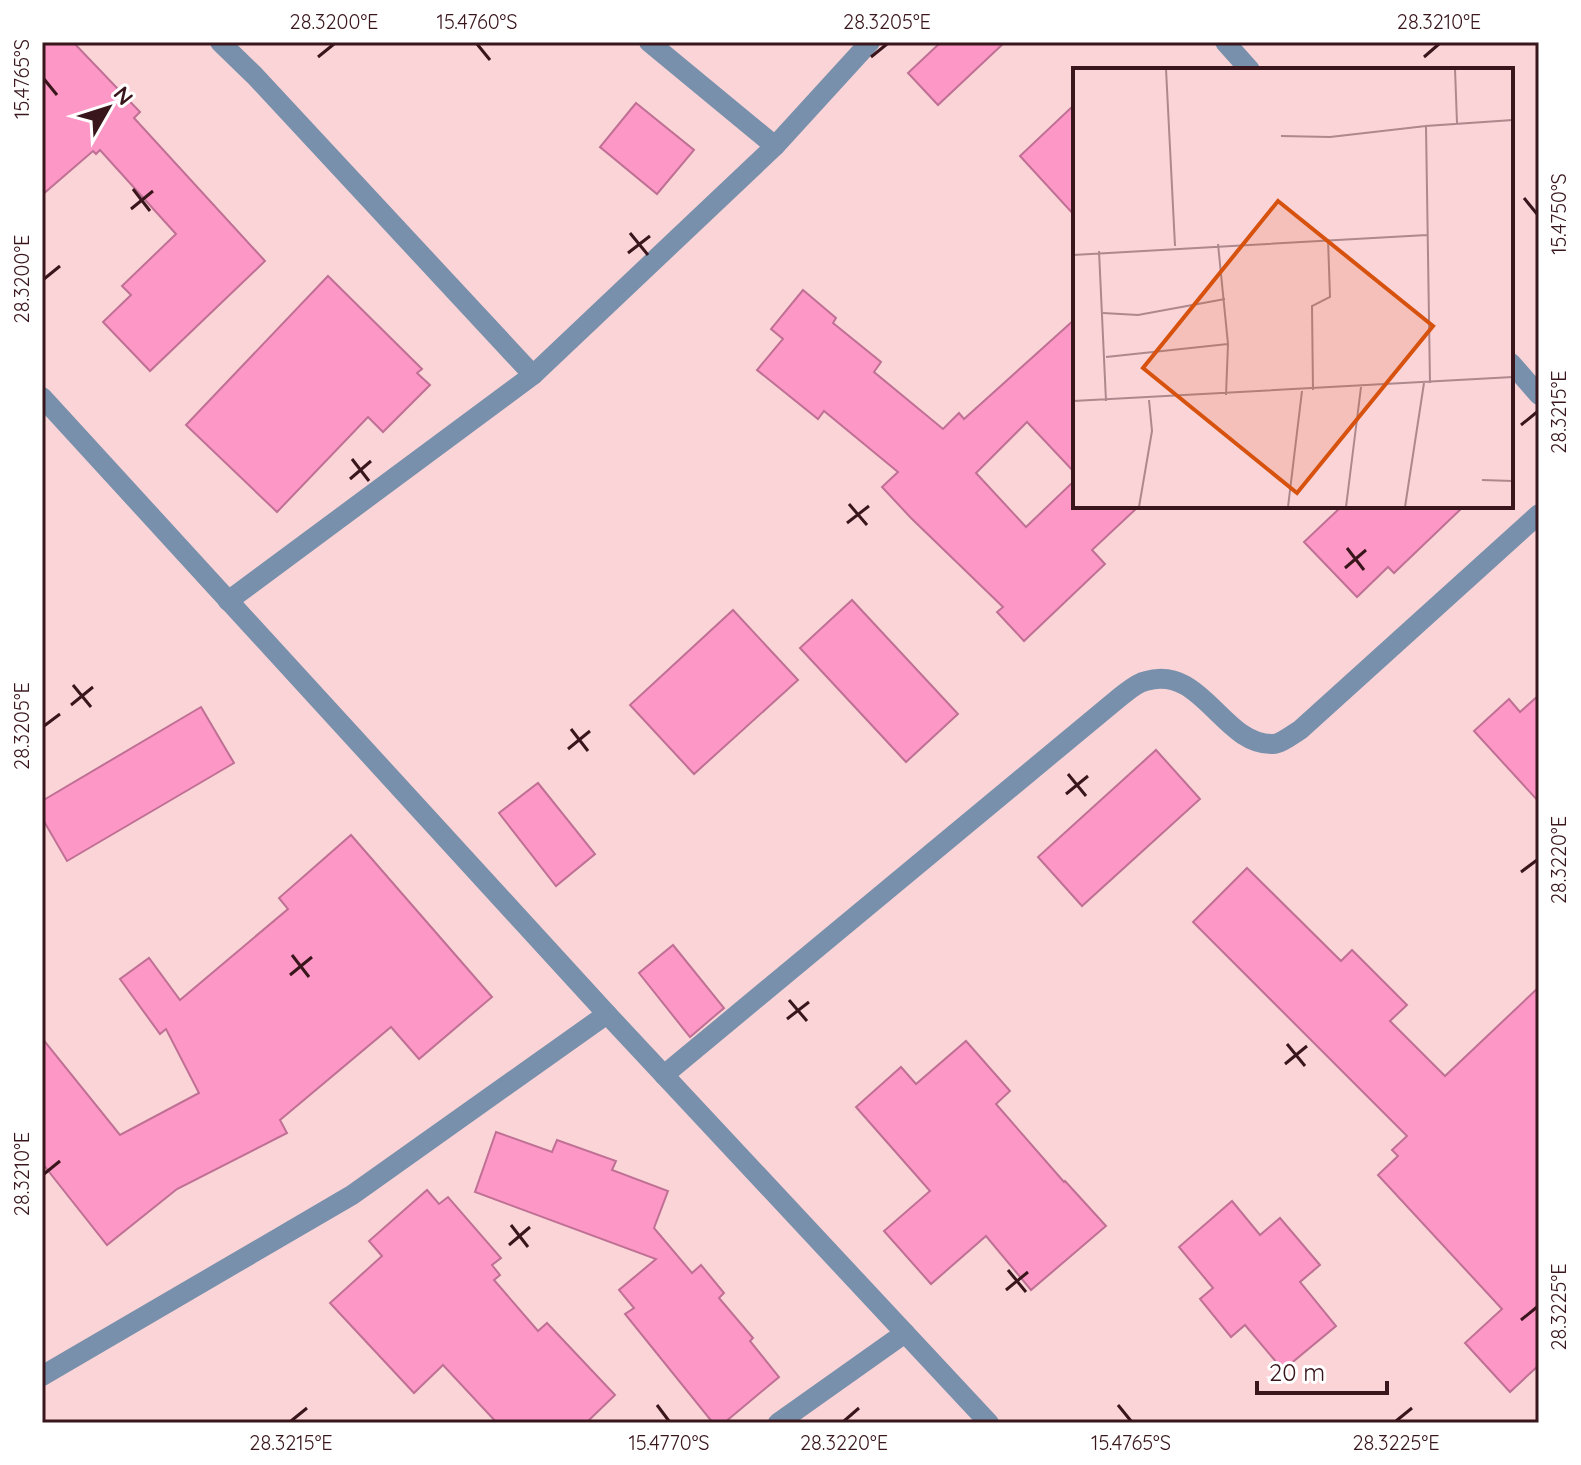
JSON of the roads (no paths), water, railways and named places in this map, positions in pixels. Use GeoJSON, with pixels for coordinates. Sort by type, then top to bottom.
{"type":"FeatureCollection","features":[{"type":"Feature","properties":{"kind":"street"},"geometry":{"type":"LineString","coordinates":[[220,42],[533,375]]}},
{"type":"Feature","properties":{"kind":"street"},"geometry":{"type":"LineString","coordinates":[[649,42],[775,146]]}},
{"type":"Feature","properties":{"kind":"street"},"geometry":{"type":"LineString","coordinates":[[228,601],[533,375],[775,146],[870,42]]}},
{"type":"Feature","properties":{"kind":"street"},"geometry":{"type":"LineString","coordinates":[[1225,42],[1248,68]]}},
{"type":"Feature","properties":{"kind":"street"},"geometry":{"type":"LineString","coordinates":[[1513,365],[1539,395]]}},
{"type":"Feature","properties":{"kind":"street"},"geometry":{"type":"LineString","coordinates":[[42,397],[607,1014],[989,1423]]}},
{"type":"Feature","properties":{"kind":"street"},"geometry":{"type":"LineString","coordinates":[[664,1075],[1143,681],[1165,677],[1190,687],[1249,740],[1275,744],[1300,730],[1539,514]]}},
{"type":"Feature","properties":{"kind":"street"},"geometry":{"type":"LineString","coordinates":[[42,1376],[352,1195],[607,1014]]}},
{"type":"Feature","properties":{"kind":"street"},"geometry":{"type":"LineString","coordinates":[[778,1423],[905,1333]]}}]}
